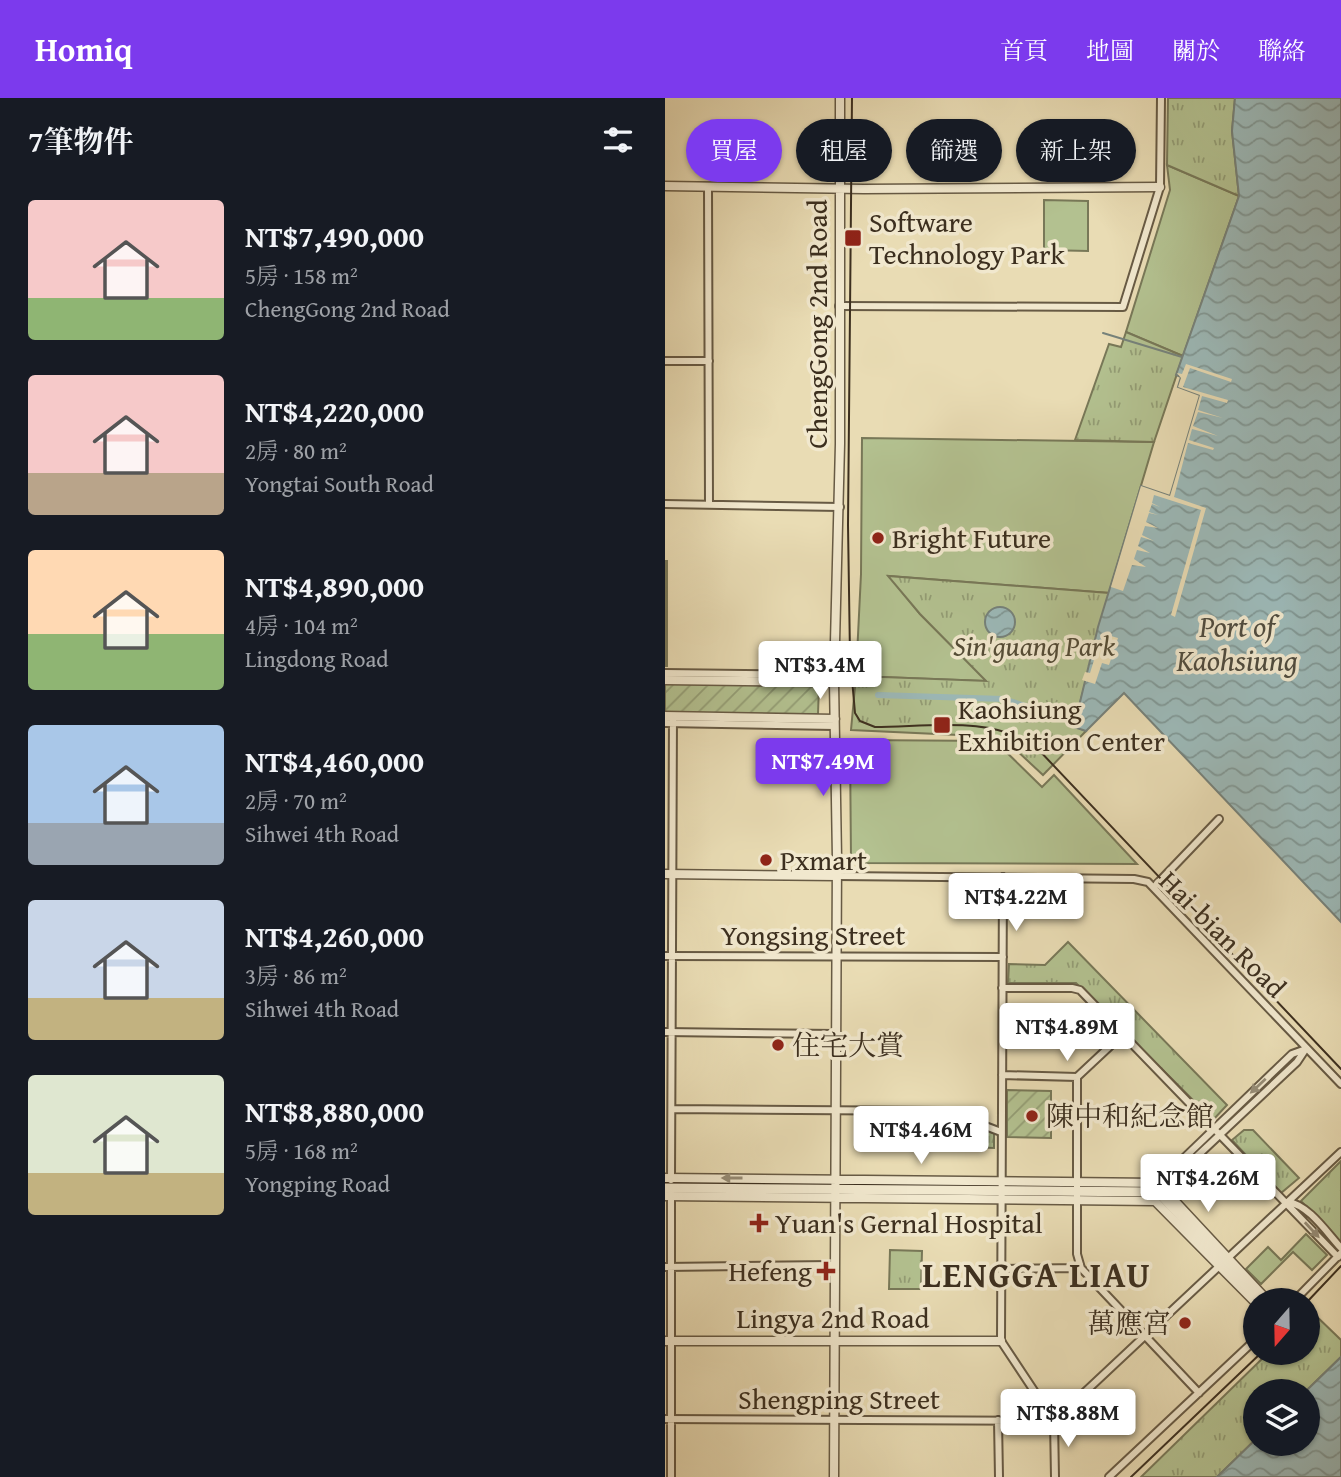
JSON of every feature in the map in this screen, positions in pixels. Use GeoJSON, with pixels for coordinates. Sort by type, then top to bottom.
{"type":"FeatureCollection","features":[{"type":"Feature","properties":{"kind":"main road"},"geometry":{"type":"LineString","coordinates":[[668,1187],[834,1184],[1078,1185],[1159,1191],[1250,1288]]}},
{"type":"Feature","properties":{"kind":"street","name":"ChengGong 2nd Road"},"geometry":{"type":"LineString","coordinates":[[840,98],[840,507]]}},
{"type":"Feature","properties":{"kind":"street"},"geometry":{"type":"LineString","coordinates":[[839,306],[1123,307],[1160,187],[1161,98]]}},
{"type":"Feature","properties":{"kind":"street"},"geometry":{"type":"LineString","coordinates":[[665,186],[1160,187]]}},
{"type":"Feature","properties":{"kind":"street"},"geometry":{"type":"LineString","coordinates":[[708,187],[709,504]]}},
{"type":"Feature","properties":{"kind":"street"},"geometry":{"type":"LineString","coordinates":[[665,361],[709,361]]}},
{"type":"Feature","properties":{"kind":"street"},"geometry":{"type":"LineString","coordinates":[[665,505],[840,507],[834,678],[837,876],[834,1477]]}},
{"type":"Feature","properties":{"kind":"street"},"geometry":{"type":"LineString","coordinates":[[665,673],[834,678]]}},
{"type":"Feature","properties":{"kind":"street"},"geometry":{"type":"LineString","coordinates":[[665,680],[834,678]]}},
{"type":"Feature","properties":{"kind":"street"},"geometry":{"type":"LineString","coordinates":[[671,1477],[668,1419],[668,1187],[672,1109],[669,1032],[669,720],[835,723]]}},
{"type":"Feature","properties":{"kind":"street"},"geometry":{"type":"LineString","coordinates":[[1154,887],[1219,819]]}},
{"type":"Feature","properties":{"kind":"street"},"geometry":{"type":"LineString","coordinates":[[669,875],[837,876]]}},
{"type":"Feature","properties":{"kind":"street","name":"Hai-bian Road"},"geometry":{"type":"LineString","coordinates":[[837,876],[1134,879],[1154,887],[1341,1084]]}},
{"type":"Feature","properties":{"kind":"street"},"geometry":{"type":"LineString","coordinates":[[1003,877],[1001,1341],[1054,1420],[1055,1477]]}},
{"type":"Feature","properties":{"kind":"street","name":"Yongsing Street"},"geometry":{"type":"LineString","coordinates":[[669,956],[1003,957]]}},
{"type":"Feature","properties":{"kind":"street"},"geometry":{"type":"LineString","coordinates":[[1002,988],[1080,990],[1124,1032],[1277,1195],[1288,1202],[1340,1253],[1306,1288]]}},
{"type":"Feature","properties":{"kind":"street"},"geometry":{"type":"LineString","coordinates":[[669,1032],[836,1034]]}},
{"type":"Feature","properties":{"kind":"street"},"geometry":{"type":"LineString","coordinates":[[1002,1075],[1077,1077],[1124,1032]]}},
{"type":"Feature","properties":{"kind":"street"},"geometry":{"type":"LineString","coordinates":[[1159,1191],[1214,1128],[1292,1054],[1306,1049]]}},
{"type":"Feature","properties":{"kind":"street"},"geometry":{"type":"LineString","coordinates":[[668,1187],[834,1199],[1077,1202],[1159,1191],[1297,1062],[1306,1049]]}},
{"type":"Feature","properties":{"kind":"street"},"geometry":{"type":"LineString","coordinates":[[1077,1077],[1077,1254],[1081,1268],[1199,1393]]}},
{"type":"Feature","properties":{"kind":"street"},"geometry":{"type":"LineString","coordinates":[[672,1109],[946,1111],[1002,1132]]}},
{"type":"Feature","properties":{"kind":"street"},"geometry":{"type":"LineString","coordinates":[[1054,1420],[1341,1152]]}},
{"type":"Feature","properties":{"kind":"street"},"geometry":{"type":"LineString","coordinates":[[1225,1262],[1254,1288]]}},
{"type":"Feature","properties":{"kind":"street"},"geometry":{"type":"LineString","coordinates":[[1225,1262],[1244,1288]]}},
{"type":"Feature","properties":{"kind":"street"},"geometry":{"type":"LineString","coordinates":[[668,1267],[833,1265]]}},
{"type":"Feature","properties":{"kind":"street"},"geometry":{"type":"LineString","coordinates":[[1000,1269],[1081,1268]]}},
{"type":"Feature","properties":{"kind":"street","name":"Lingya 2nd Road"},"geometry":{"type":"LineString","coordinates":[[668,1341],[1001,1341]]}},
{"type":"Feature","properties":{"kind":"street"},"geometry":{"type":"LineString","coordinates":[[1109,1477],[1243,1351]]}},
{"type":"Feature","properties":{"kind":"street","name":"Shengping Street"},"geometry":{"type":"LineString","coordinates":[[668,1419],[1054,1420]]}},
{"type":"Feature","properties":{"kind":"street"},"geometry":{"type":"LineString","coordinates":[[998,1420],[999,1477]]}},
{"type":"Feature","properties":{"kind":"green space"},"geometry":{"type":"Polygon","coordinates":[[[1168,98],[1235,98],[1232,131],[1239,196],[1167,165],[1168,98]]]}},
{"type":"Feature","properties":{"kind":"green space"},"geometry":{"type":"Polygon","coordinates":[[[1167,165],[1239,196],[1183,356],[1126,332],[1170,190],[1167,165]]]}},
{"type":"Feature","properties":{"kind":"green space"},"geometry":{"type":"Polygon","coordinates":[[[1044,200],[1088,201],[1088,251],[1044,250],[1044,200]]]}},
{"type":"Feature","properties":{"kind":"green space"},"geometry":{"type":"Polygon","coordinates":[[[1126,332],[1183,356],[1154,442],[1075,440],[1109,344],[1121,347],[1126,332]]]}},
{"type":"Feature","properties":{"kind":"green space"},"geometry":{"type":"Polygon","coordinates":[[[862,438],[1154,442],[1109,593],[889,576],[920,614],[987,681],[856,676],[861,574],[862,438]]]}},
{"type":"Feature","properties":{"kind":"green space"},"geometry":{"type":"Polygon","coordinates":[[[667,561],[667,666],[665,666],[667,561]]]}},
{"type":"Feature","properties":{"kind":"green space","name":"Sin'guang Park"},"geometry":{"type":"Polygon","coordinates":[[[888,576],[1109,593],[1074,726],[1086,731],[1043,775],[1002,737],[851,730],[856,676],[986,681],[920,614],[888,576]]]}},
{"type":"Feature","properties":{"kind":"green space"},"geometry":{"type":"Polygon","coordinates":[[[665,683],[819,685],[818,714],[665,713],[665,683]]]}},
{"type":"Feature","properties":{"kind":"green space"},"geometry":{"type":"Polygon","coordinates":[[[855,740],[995,741],[1042,787],[1054,775],[1137,864],[856,863],[851,859],[850,746],[855,740]]]}},
{"type":"Feature","properties":{"kind":"green space"},"geometry":{"type":"Polygon","coordinates":[[[1068,942],[1227,1105],[1213,1120],[1076,983],[1008,983],[1009,964],[1045,965],[1068,942]]]}},
{"type":"Feature","properties":{"kind":"green space"},"geometry":{"type":"Polygon","coordinates":[[[1007,1090],[1051,1091],[1051,1138],[1007,1137],[1007,1090]]]}},
{"type":"Feature","properties":{"kind":"green space"},"geometry":{"type":"Polygon","coordinates":[[[960,1120],[994,1133],[994,1148],[966,1147],[969,1136],[961,1131],[960,1120]]]}},
{"type":"Feature","properties":{"kind":"green space"},"geometry":{"type":"Polygon","coordinates":[[[1244,1130],[1253,1130],[1299,1178],[1281,1193],[1232,1140],[1244,1130]]]}},
{"type":"Feature","properties":{"kind":"green space"},"geometry":{"type":"Polygon","coordinates":[[[1341,1161],[1341,1240],[1340,1242],[1301,1201],[1341,1161]]]}},
{"type":"Feature","properties":{"kind":"green space"},"geometry":{"type":"Polygon","coordinates":[[[1306,1234],[1327,1255],[1312,1270],[1293,1252],[1261,1284],[1246,1269],[1268,1247],[1281,1260],[1306,1234]]]}},
{"type":"Feature","properties":{"kind":"green space"},"geometry":{"type":"Polygon","coordinates":[[[890,1250],[922,1251],[921,1289],[889,1289],[890,1250]]]}},
{"type":"Feature","properties":{"kind":"green space"},"geometry":{"type":"Polygon","coordinates":[[[1320,1320],[1341,1340],[1341,1357],[1318,1379],[1243,1379],[1243,1452],[1217,1477],[1141,1477],[1256,1365],[1320,1365],[1320,1320]]]}},
{"type":"Feature","properties":{"kind":"water","name":"Port of Kaohsiung"},"geometry":{"type":"Polygon","coordinates":[[[1235,98],[1341,98],[1341,922],[1124,693],[1086,731],[1074,727],[1098,627],[1141,486],[1170,496],[1200,395],[1178,387],[1181,377],[1176,375],[1239,196],[1232,131],[1235,98]]]}},
{"type":"Feature","properties":{"kind":"water"},"geometry":{"type":"Polygon","coordinates":[[[1000,607],[1006,608],[1014,616],[1014,628],[1006,636],[1000,637],[994,636],[986,628],[985,622],[986,616],[994,608],[1000,607]]]}},
{"type":"Feature","properties":{"kind":"water"},"geometry":{"type":"Polygon","coordinates":[[[1341,1357],[1341,1477],[1217,1477],[1243,1452],[1243,1456],[1320,1456],[1318,1379],[1341,1357]]]}},
{"type":"Feature","properties":{"kind":"pier"},"geometry":{"type":"Polygon","coordinates":[[[1186,364],[1232,379],[1231,382],[1190,368],[1183,387],[1228,400],[1227,403],[1202,396],[1198,410],[1223,418],[1198,412],[1193,426],[1218,436],[1192,429],[1189,440],[1214,448],[1213,450],[1188,443],[1174,497],[1206,508],[1175,617],[1171,615],[1201,510],[1154,495],[1152,503],[1160,507],[1152,504],[1149,512],[1158,515],[1149,513],[1146,522],[1158,528],[1145,526],[1142,535],[1154,541],[1141,537],[1138,546],[1150,553],[1137,550],[1134,559],[1146,567],[1132,565],[1123,591],[1111,587],[1141,486],[1170,496],[1200,395],[1178,387],[1181,378],[1177,373],[1182,374],[1186,364]]]}},
{"type":"Feature","properties":{"kind":"pier"},"geometry":{"type":"Polygon","coordinates":[[[1111,636],[1118,638],[1109,665],[1102,663],[1095,684],[1082,680],[1085,672],[1090,673],[1100,641],[1109,644],[1111,636]]]}},
{"type":"Feature","properties":{"kind":"waterway"},"geometry":{"type":"LineString","coordinates":[[1103,333],[1182,357]]}},
{"type":"Feature","properties":{"kind":"waterway"},"geometry":{"type":"LineString","coordinates":[[878,695],[1003,699],[1074,721]]}},
{"type":"Feature","properties":{"kind":"tram line"},"geometry":{"type":"LineString","coordinates":[[852,98],[848,525],[850,656],[855,713],[860,721],[875,727],[979,727],[1000,730],[1036,747],[1341,1069]]}},
{"type":"Feature","properties":{"kind":"tram line"},"geometry":{"type":"LineString","coordinates":[[1320,1288],[1341,1266]]}},
{"type":"Feature","properties":{"kind":"tram line"},"geometry":{"type":"LineString","coordinates":[[1131,1477],[1248,1365]]}},
{"type":"Feature","properties":{"kind":"place","name":"Software Technology Park"},"geometry":{"type":"Point","coordinates":[853,238]}},
{"type":"Feature","properties":{"kind":"place","name":"Bright Future"},"geometry":{"type":"Point","coordinates":[878,538]}},
{"type":"Feature","properties":{"kind":"place","name":"Kaohsiung Exhibition Center"},"geometry":{"type":"Point","coordinates":[942,725]}},
{"type":"Feature","properties":{"kind":"place","name":"Pxmart"},"geometry":{"type":"Point","coordinates":[766,860]}},
{"type":"Feature","properties":{"kind":"place","name":"住宅大賞"},"geometry":{"type":"Point","coordinates":[778,1045]}},
{"type":"Feature","properties":{"kind":"place","name":"陳中和紀念館"},"geometry":{"type":"Point","coordinates":[1032,1116]}},
{"type":"Feature","properties":{"kind":"place","name":"Yuan's Gernal Hospital"},"geometry":{"type":"Point","coordinates":[759,1223]}},
{"type":"Feature","properties":{"kind":"place","name":"Hefeng"},"geometry":{"type":"Point","coordinates":[826,1271]}},
{"type":"Feature","properties":{"kind":"place","name":"萬應宮"},"geometry":{"type":"Point","coordinates":[1185,1323]}},
{"type":"Feature","properties":{"kind":"district","name":"LENGGA LIAU"},"geometry":{"type":"Point","coordinates":[1037,1275]}}]}
